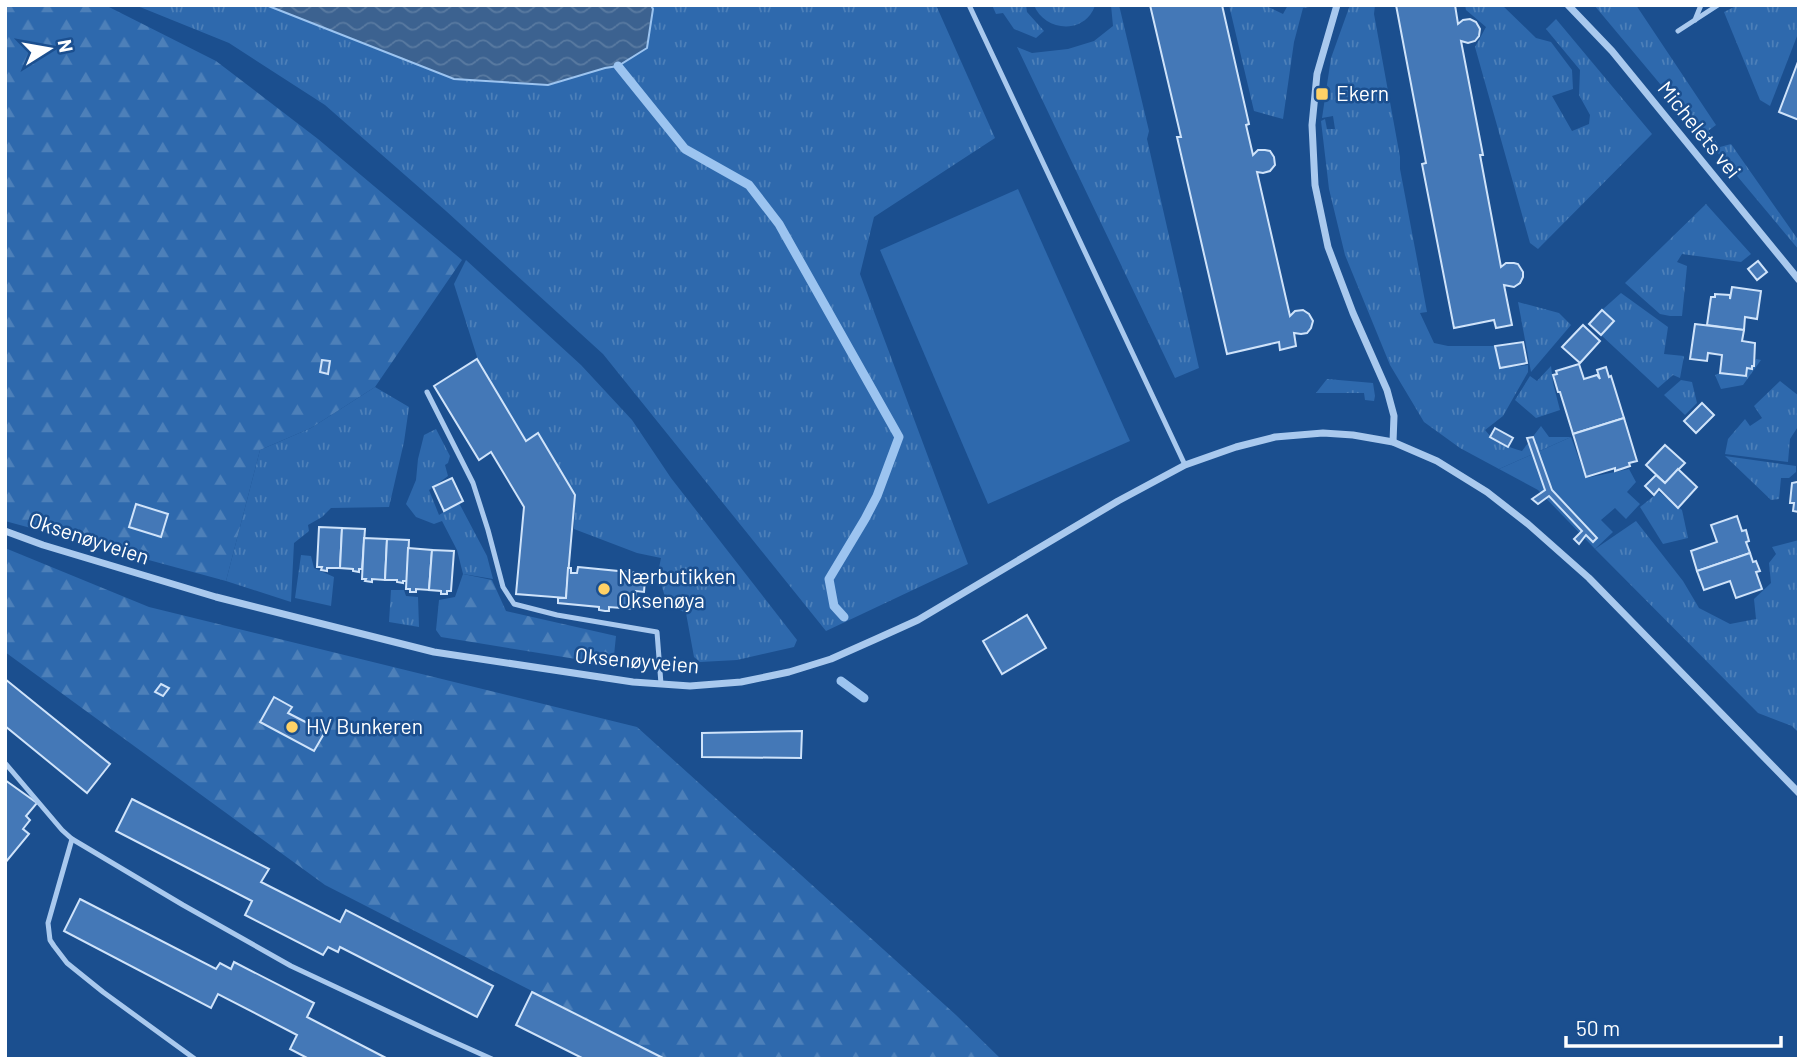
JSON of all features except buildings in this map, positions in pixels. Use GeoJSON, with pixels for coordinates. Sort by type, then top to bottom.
{"type":"FeatureCollection","features":[{"type":"Feature","properties":{"kind":"street"},"geometry":{"type":"LineString","coordinates":[[1337,5],[1317,74],[1312,125],[1315,185],[1328,247],[1387,390],[1394,416],[1393,442]]}},
{"type":"Feature","properties":{"kind":"street","name":"Michelets vei"},"geometry":{"type":"LineString","coordinates":[[1569,5],[1612,51],[1799,280]]}},
{"type":"Feature","properties":{"kind":"street","name":"Oksenøyveien"},"geometry":{"type":"LineString","coordinates":[[5,531],[216,597],[433,652],[633,682],[690,686],[741,682],[789,672],[831,659],[918,620],[1118,501],[1185,465],[1275,437],[1322,433],[1353,435],[1393,442],[1437,461],[1487,492],[1528,524],[1589,578],[1799,793]]}},
{"type":"Feature","properties":{"kind":"lane"},"geometry":{"type":"LineString","coordinates":[[969,5],[1185,465]]}},
{"type":"Feature","properties":{"kind":"lane"},"geometry":{"type":"LineString","coordinates":[[1695,20],[1701,5]]}},
{"type":"Feature","properties":{"kind":"lane"},"geometry":{"type":"LineString","coordinates":[[1678,31],[1718,5]]}},
{"type":"Feature","properties":{"kind":"lane"},"geometry":{"type":"LineString","coordinates":[[427,392],[473,483],[503,587],[514,604],[557,615],[657,632],[662,684]]}},
{"type":"Feature","properties":{"kind":"lane"},"geometry":{"type":"LineString","coordinates":[[5,763],[72,839],[291,966],[492,1059]]}},
{"type":"Feature","properties":{"kind":"lane"},"geometry":{"type":"LineString","coordinates":[[72,839],[48,923],[50,940],[67,963],[195,1059]]}},
{"type":"Feature","properties":{"kind":"green space"},"geometry":{"type":"Polygon","coordinates":[[[5,5],[105,5],[216,61],[318,139],[462,260],[375,387],[311,428],[260,450],[226,581],[5,521],[5,5]]]}},
{"type":"Feature","properties":{"kind":"green space"},"geometry":{"type":"Polygon","coordinates":[[[135,5],[266,5],[454,79],[618,66],[647,48],[653,10],[651,5],[936,5],[995,138],[874,217],[860,274],[968,564],[826,631],[603,354],[446,211],[325,105],[229,43],[135,5]]]}},
{"type":"Feature","properties":{"kind":"green space"},"geometry":{"type":"Polygon","coordinates":[[[992,5],[1026,5],[1027,12],[1044,31],[1036,38],[1014,29],[1003,13],[996,14],[992,5]]]}},
{"type":"Feature","properties":{"kind":"green space"},"geometry":{"type":"Polygon","coordinates":[[[1034,5],[1095,5],[1083,21],[1076,25],[1059,26],[1044,19],[1034,5]]]}},
{"type":"Feature","properties":{"kind":"green space"},"geometry":{"type":"Polygon","coordinates":[[[1111,5],[1119,5],[1149,131],[1147,139],[1199,368],[1175,378],[1017,47],[1032,53],[1068,49],[1094,41],[1113,26],[1111,5]]]}},
{"type":"Feature","properties":{"kind":"green space"},"geometry":{"type":"Polygon","coordinates":[[[1229,5],[1264,5],[1283,14],[1288,5],[1316,6],[1303,8],[1294,42],[1283,119],[1254,111],[1229,5]]]}},
{"type":"Feature","properties":{"kind":"green space"},"geometry":{"type":"Polygon","coordinates":[[[1350,5],[1375,5],[1374,14],[1400,169],[1427,312],[1420,313],[1434,343],[1448,346],[1495,346],[1500,368],[1528,365],[1528,372],[1503,416],[1485,430],[1497,441],[1522,451],[1541,426],[1549,437],[1571,437],[1499,469],[1460,448],[1424,422],[1390,365],[1345,255],[1329,189],[1321,121],[1325,119],[1327,129],[1335,129],[1333,116],[1322,118],[1331,58],[1350,5]]]}},
{"type":"Feature","properties":{"kind":"green space"},"geometry":{"type":"Polygon","coordinates":[[[1465,5],[1502,5],[1536,38],[1551,42],[1572,70],[1573,89],[1552,96],[1572,131],[1589,124],[1590,115],[1579,95],[1580,70],[1546,29],[1556,19],[1652,134],[1538,249],[1530,243],[1475,47],[1486,27],[1466,10],[1465,5]]]}},
{"type":"Feature","properties":{"kind":"green space"},"geometry":{"type":"Polygon","coordinates":[[[1594,5],[1636,5],[1716,125],[1708,131],[1720,147],[1731,144],[1799,241],[1799,250],[1594,5]]]}},
{"type":"Feature","properties":{"kind":"green space"},"geometry":{"type":"Polygon","coordinates":[[[1738,5],[1799,5],[1799,31],[1770,106],[1760,100],[1724,12],[1738,5]]]}},
{"type":"Feature","properties":{"kind":"green space"},"geometry":{"type":"Polygon","coordinates":[[[1018,189],[1130,441],[988,504],[880,250],[1018,189]]]}},
{"type":"Feature","properties":{"kind":"green space"},"geometry":{"type":"Polygon","coordinates":[[[1706,204],[1751,254],[1741,262],[1682,254],[1677,262],[1687,266],[1682,316],[1660,314],[1625,283],[1706,204]]]}},
{"type":"Feature","properties":{"kind":"green space"},"geometry":{"type":"Polygon","coordinates":[[[466,260],[581,365],[632,420],[671,478],[797,640],[794,647],[737,660],[700,662],[694,657],[686,613],[667,604],[658,573],[661,558],[637,553],[574,529],[575,495],[538,434],[526,441],[478,360],[454,284],[466,260]]]}},
{"type":"Feature","properties":{"kind":"green space"},"geometry":{"type":"Polygon","coordinates":[[[1621,293],[1668,327],[1664,354],[1684,356],[1680,378],[1673,375],[1658,388],[1601,335],[1614,321],[1602,310],[1621,293]]]}},
{"type":"Feature","properties":{"kind":"green space"},"geometry":{"type":"Polygon","coordinates":[[[1518,302],[1559,313],[1571,325],[1531,372],[1518,302]]]}},
{"type":"Feature","properties":{"kind":"green space"},"geometry":{"type":"Polygon","coordinates":[[[1756,359],[1761,360],[1743,385],[1721,389],[1715,375],[1720,373],[1745,376],[1747,368],[1752,368],[1756,359]]]}},
{"type":"Feature","properties":{"kind":"green space"},"geometry":{"type":"Polygon","coordinates":[[[1551,366],[1560,410],[1536,418],[1515,400],[1530,376],[1537,381],[1551,366]]]}},
{"type":"Feature","properties":{"kind":"green space"},"geometry":{"type":"Polygon","coordinates":[[[1327,379],[1373,383],[1374,401],[1365,400],[1364,393],[1316,393],[1327,379]]]}},
{"type":"Feature","properties":{"kind":"green space"},"geometry":{"type":"Polygon","coordinates":[[[1681,380],[1692,382],[1697,403],[1685,415],[1664,395],[1681,380]]]}},
{"type":"Feature","properties":{"kind":"green space"},"geometry":{"type":"Polygon","coordinates":[[[1780,381],[1799,396],[1799,425],[1790,439],[1788,462],[1725,454],[1728,439],[1745,419],[1750,426],[1762,418],[1754,406],[1780,381]]]}},
{"type":"Feature","properties":{"kind":"green space"},"geometry":{"type":"Polygon","coordinates":[[[375,387],[409,407],[389,507],[331,508],[308,525],[309,531],[294,543],[291,602],[226,581],[260,450],[311,428],[375,387]]]}},
{"type":"Feature","properties":{"kind":"green space"},"geometry":{"type":"Polygon","coordinates":[[[436,429],[450,456],[445,465],[448,476],[429,490],[439,515],[459,503],[487,556],[493,579],[463,574],[457,550],[442,521],[434,524],[416,517],[406,504],[416,480],[424,435],[436,429]]]}},
{"type":"Feature","properties":{"kind":"green space"},"geometry":{"type":"Polygon","coordinates":[[[1571,437],[1586,478],[1629,469],[1636,482],[1627,492],[1640,504],[1626,519],[1615,508],[1601,520],[1613,532],[1595,549],[1538,490],[1499,469],[1571,437]]]}},
{"type":"Feature","properties":{"kind":"green space"},"geometry":{"type":"Polygon","coordinates":[[[1725,456],[1796,466],[1796,472],[1789,478],[1781,478],[1779,499],[1771,500],[1725,456]]]}},
{"type":"Feature","properties":{"kind":"green space"},"geometry":{"type":"Polygon","coordinates":[[[1659,492],[1682,510],[1688,538],[1663,544],[1640,507],[1659,492]]]}},
{"type":"Feature","properties":{"kind":"green space"},"geometry":{"type":"Polygon","coordinates":[[[1636,521],[1683,581],[1699,608],[1730,624],[1756,619],[1754,599],[1771,583],[1769,563],[1776,554],[1772,547],[1799,540],[1799,733],[1792,726],[1758,713],[1595,549],[1636,521]]]}},
{"type":"Feature","properties":{"kind":"green space"},"geometry":{"type":"Polygon","coordinates":[[[5,548],[149,607],[637,727],[956,1015],[1001,1059],[665,1059],[325,885],[5,652],[5,548]]]}},
{"type":"Feature","properties":{"kind":"green space"},"geometry":{"type":"Polygon","coordinates":[[[301,555],[311,556],[314,568],[334,577],[331,606],[295,598],[301,555]]]}},
{"type":"Feature","properties":{"kind":"green space"},"geometry":{"type":"Polygon","coordinates":[[[463,574],[492,580],[506,611],[616,636],[613,665],[441,637],[436,630],[439,600],[455,597],[463,574]]]}},
{"type":"Feature","properties":{"kind":"green space"},"geometry":{"type":"Polygon","coordinates":[[[391,590],[404,590],[406,596],[418,597],[419,627],[389,622],[391,590]]]}},
{"type":"Feature","properties":{"kind":"water"},"geometry":{"type":"Polygon","coordinates":[[[266,5],[651,5],[653,9],[647,48],[618,66],[548,85],[454,79],[266,5]]]}},
{"type":"Feature","properties":{"kind":"waterway"},"geometry":{"type":"LineString","coordinates":[[618,66],[685,149],[749,185],[779,224],[899,437],[877,496],[829,579],[834,606],[844,617]]}},
{"type":"Feature","properties":{"kind":"waterway"},"geometry":{"type":"LineString","coordinates":[[841,681],[864,698]]}},
{"type":"Feature","properties":{"kind":"place","name":"Ekern"},"geometry":{"type":"Point","coordinates":[1322,94]}},
{"type":"Feature","properties":{"kind":"place","name":"Nærbutikken Oksenøya"},"geometry":{"type":"Point","coordinates":[604,589]}},
{"type":"Feature","properties":{"kind":"place","name":"HV Bunkeren"},"geometry":{"type":"Point","coordinates":[292,727]}}]}
